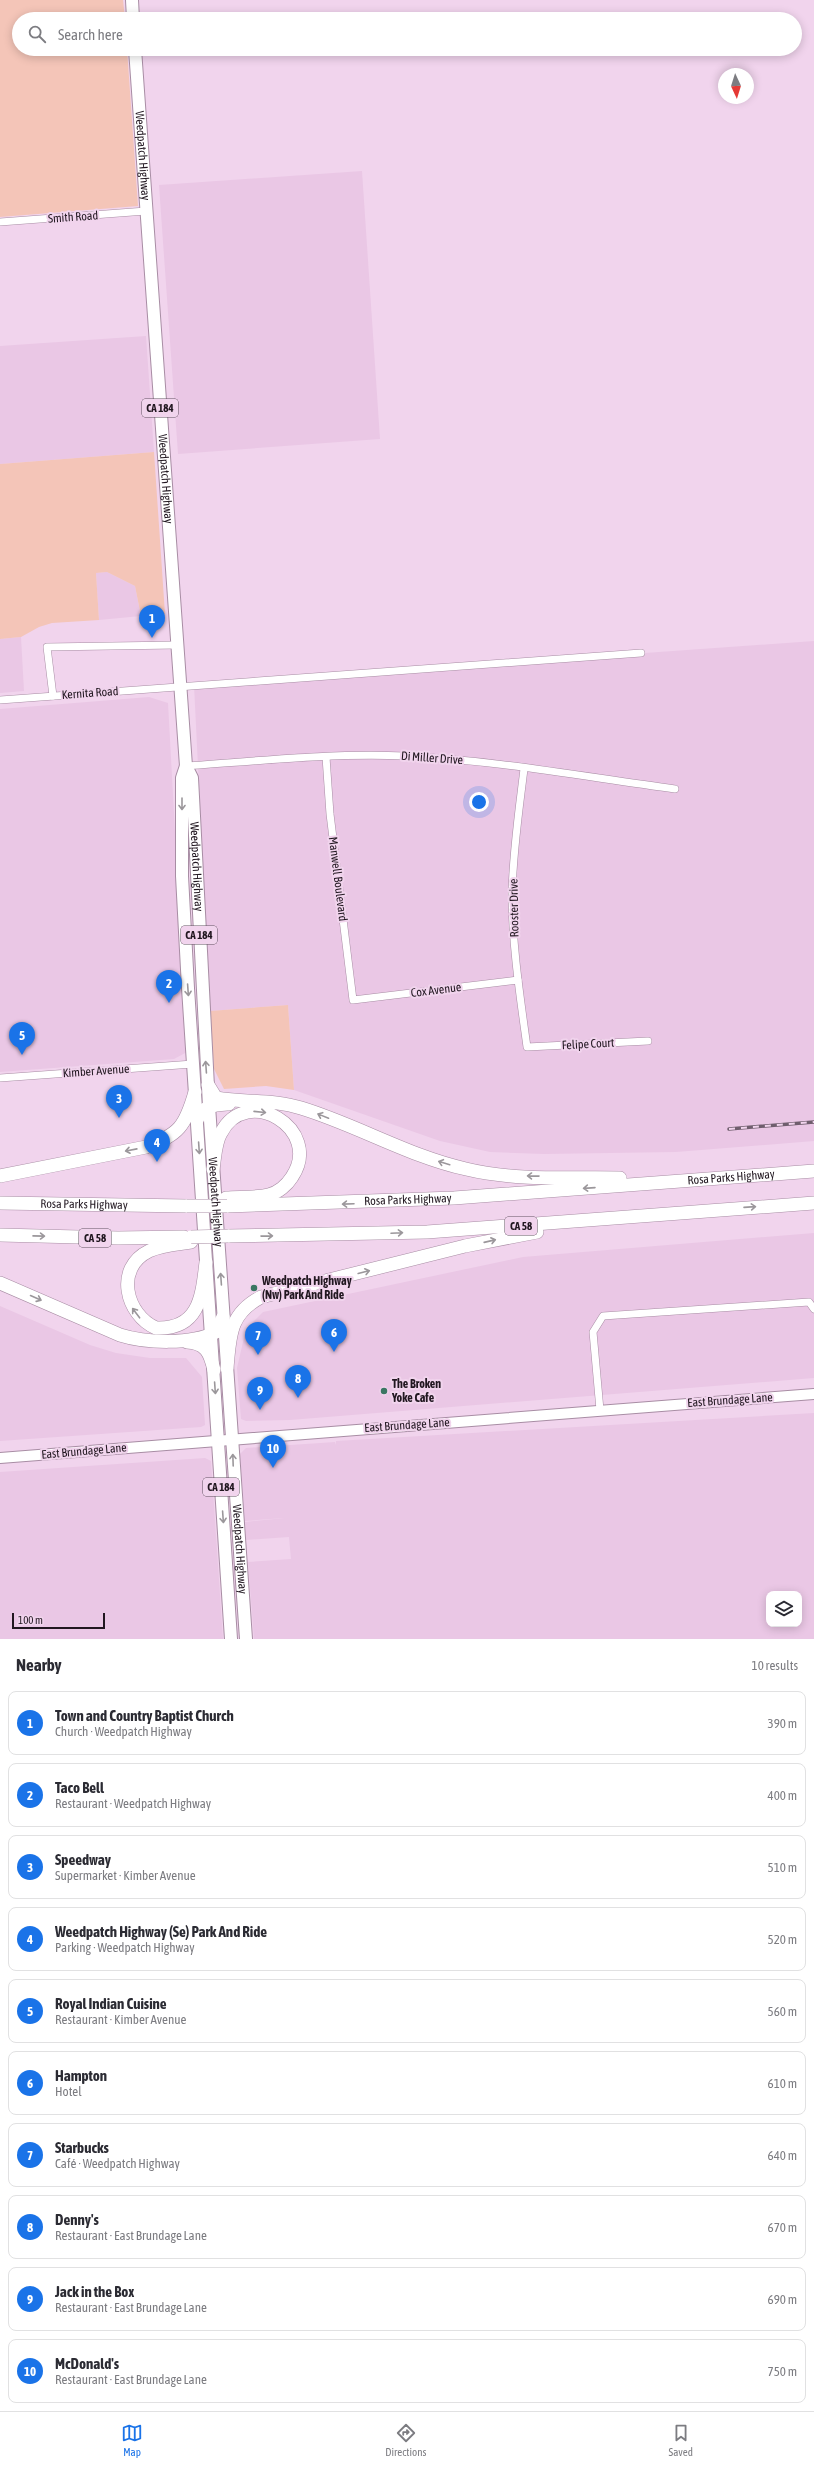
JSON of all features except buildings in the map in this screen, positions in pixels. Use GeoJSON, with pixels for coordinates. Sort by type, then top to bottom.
{"type":"FeatureCollection","features":[{"type":"Feature","properties":{"kind":"highway"},"geometry":{"type":"LineString","coordinates":[[208,1086],[216,1098],[241,1101],[272,1101],[302,1108],[424,1157],[467,1170],[504,1175],[625,1178],[656,1183]]}},
{"type":"Feature","properties":{"kind":"highway"},"geometry":{"type":"LineString","coordinates":[[0,1176],[146,1147],[169,1138],[179,1129],[188,1116],[194,1092]]}},
{"type":"Feature","properties":{"kind":"highway"},"geometry":{"type":"LineString","coordinates":[[197,1120],[202,1110],[209,1106],[241,1101]]}},
{"type":"Feature","properties":{"kind":"highway"},"geometry":{"type":"LineString","coordinates":[[213,1169],[221,1131],[238,1115],[255,1112],[270,1114],[285,1122],[295,1136],[299,1159],[294,1174],[284,1187],[269,1195],[226,1202]]}},
{"type":"Feature","properties":{"kind":"highway","name":"Rosa Parks Highway"},"geometry":{"type":"LineString","coordinates":[[0,1203],[115,1205],[447,1199],[814,1171]]}},
{"type":"Feature","properties":{"kind":"highway","name":"CA 58"},"geometry":{"type":"LineString","coordinates":[[0,1235],[191,1239],[228,1236],[352,1235],[434,1231],[814,1203]]}},
{"type":"Feature","properties":{"kind":"highway"},"geometry":{"type":"LineString","coordinates":[[220,1369],[233,1324],[247,1304],[260,1297],[496,1239],[570,1228],[724,1209]]}},
{"type":"Feature","properties":{"kind":"highway"},"geometry":{"type":"LineString","coordinates":[[191,1239],[155,1248],[137,1260],[129,1275],[127,1290],[136,1314],[156,1328],[176,1326],[187,1320],[199,1301],[206,1262]]}},
{"type":"Feature","properties":{"kind":"highway"},"geometry":{"type":"LineString","coordinates":[[0,1283],[120,1335],[151,1341],[179,1340],[211,1335],[219,1329],[223,1317]]}},
{"type":"Feature","properties":{"kind":"highway"},"geometry":{"type":"LineString","coordinates":[[179,1340],[205,1347],[220,1369]]}},
{"type":"Feature","properties":{"kind":"main road"},"geometry":{"type":"LineString","coordinates":[[132,0],[133,12]]}},
{"type":"Feature","properties":{"kind":"main road","name":"Weedpatch Highway"},"geometry":{"type":"LineString","coordinates":[[135,56],[176,645],[186,766],[192,778],[209,1106],[223,1317],[220,1369],[219,1439],[231,1639]]}},
{"type":"Feature","properties":{"kind":"main road","name":"Weedpatch Highway"},"geometry":{"type":"LineString","coordinates":[[186,766],[182,778],[182,876],[194,1092],[211,1335],[220,1369],[232,1438],[246,1639]]}},
{"type":"Feature","properties":{"kind":"main road","name":"East Brundage Lane"},"geometry":{"type":"LineString","coordinates":[[0,1458],[219,1439],[814,1394]]}},
{"type":"Feature","properties":{"kind":"street","name":"Smith Road"},"geometry":{"type":"LineString","coordinates":[[0,222],[146,211]]}},
{"type":"Feature","properties":{"kind":"street"},"geometry":{"type":"LineString","coordinates":[[53,696],[47,647],[176,645]]}},
{"type":"Feature","properties":{"kind":"street","name":"Kernita Road"},"geometry":{"type":"LineString","coordinates":[[0,700],[641,653]]}},
{"type":"Feature","properties":{"kind":"street","name":"Di Miller Drive"},"geometry":{"type":"LineString","coordinates":[[186,766],[326,757],[372,756],[433,758],[675,789]]}},
{"type":"Feature","properties":{"kind":"street","name":"Manwell Boulevard"},"geometry":{"type":"LineString","coordinates":[[326,757],[330,814],[353,1000]]}},
{"type":"Feature","properties":{"kind":"street","name":"Rooster Drive"},"geometry":{"type":"LineString","coordinates":[[524,769],[513,865],[513,922],[518,980],[527,1047]]}},
{"type":"Feature","properties":{"kind":"street","name":"Cox Avenue"},"geometry":{"type":"LineString","coordinates":[[353,1000],[518,980]]}},
{"type":"Feature","properties":{"kind":"street","name":"Felipe Court"},"geometry":{"type":"LineString","coordinates":[[527,1047],[648,1041]]}},
{"type":"Feature","properties":{"kind":"street","name":"Kimber Avenue"},"geometry":{"type":"LineString","coordinates":[[0,1078],[193,1064]]}},
{"type":"Feature","properties":{"kind":"street"},"geometry":{"type":"LineString","coordinates":[[600,1410],[593,1332],[603,1316],[809,1302],[814,1309]]}},
{"type":"Feature","properties":{"kind":"shaded area"},"geometry":{"type":"Polygon","coordinates":[[[0,0],[123,0],[124,12],[12,12],[12,56],[127,56],[138,206],[0,217],[0,0]]]}},
{"type":"Feature","properties":{"kind":"shaded area"},"geometry":{"type":"Polygon","coordinates":[[[362,171],[380,439],[178,454],[159,185],[362,171]]]}},
{"type":"Feature","properties":{"kind":"shaded area"},"geometry":{"type":"Polygon","coordinates":[[[146,336],[154,452],[0,464],[0,346],[146,336]]]}},
{"type":"Feature","properties":{"kind":"shaded area"},"geometry":{"type":"Polygon","coordinates":[[[154,452],[165,614],[141,616],[135,586],[107,572],[96,573],[99,620],[52,623],[39,627],[21,637],[0,639],[0,464],[154,452]]]}},
{"type":"Feature","properties":{"kind":"shaded area"},"geometry":{"type":"Polygon","coordinates":[[[107,572],[135,586],[141,616],[99,620],[96,573],[107,572]]]}},
{"type":"Feature","properties":{"kind":"shaded area"},"geometry":{"type":"Polygon","coordinates":[[[21,637],[24,691],[0,693],[0,639],[21,637]]]}},
{"type":"Feature","properties":{"kind":"shaded area"},"geometry":{"type":"Polygon","coordinates":[[[814,641],[814,1141],[676,1152],[544,1154],[490,1152],[440,1141],[294,1090],[288,1005],[210,1011],[194,685],[814,641]]]}},
{"type":"Feature","properties":{"kind":"shaded area"},"geometry":{"type":"Polygon","coordinates":[[[149,697],[168,703],[187,1052],[174,1059],[0,1072],[0,709],[149,697]]]}},
{"type":"Feature","properties":{"kind":"shaded area"},"geometry":{"type":"Polygon","coordinates":[[[288,1005],[294,1090],[266,1086],[224,1089],[214,1069],[210,1011],[288,1005]]]}},
{"type":"Feature","properties":{"kind":"shaded area"},"geometry":{"type":"Polygon","coordinates":[[[814,1233],[814,1378],[290,1420],[246,1421],[241,1419],[237,1368],[246,1329],[263,1312],[523,1257],[814,1233]]]}},
{"type":"Feature","properties":{"kind":"shaded area"},"geometry":{"type":"Polygon","coordinates":[[[0,1306],[90,1345],[116,1353],[150,1358],[186,1358],[202,1377],[205,1425],[201,1427],[0,1441],[0,1306]]]}},
{"type":"Feature","properties":{"kind":"shaded area"},"geometry":{"type":"Polygon","coordinates":[[[814,1413],[814,1639],[254,1639],[248,1562],[291,1559],[289,1537],[246,1540],[245,1522],[284,1518],[245,1521],[240,1454],[246,1448],[335,1442],[336,1445],[336,1441],[814,1413]]]}},
{"type":"Feature","properties":{"kind":"shaded area"},"geometry":{"type":"Polygon","coordinates":[[[205,1458],[211,1461],[223,1639],[0,1639],[0,1472],[205,1458]]]}},
{"type":"Feature","properties":{"kind":"railway"},"geometry":{"type":"LineString","coordinates":[[729,1129],[814,1122]]}},
{"type":"Feature","properties":{"kind":"place","name":"Town and Country Baptist Church"},"geometry":{"type":"Point","coordinates":[152,638]}},
{"type":"Feature","properties":{"kind":"place","name":"Taco Bell"},"geometry":{"type":"Point","coordinates":[169,1003]}},
{"type":"Feature","properties":{"kind":"place","name":"Royal Indian Cuisine"},"geometry":{"type":"Point","coordinates":[22,1055]}},
{"type":"Feature","properties":{"kind":"place","name":"Speedway"},"geometry":{"type":"Point","coordinates":[119,1118]}},
{"type":"Feature","properties":{"kind":"place","name":"Weedpatch Highway (Se) Park And Ride"},"geometry":{"type":"Point","coordinates":[157,1162]}},
{"type":"Feature","properties":{"kind":"place","name":"Weedpatch Highway (Nw) Park And Ride"},"geometry":{"type":"Point","coordinates":[254,1288]}},
{"type":"Feature","properties":{"kind":"place","name":"Hampton"},"geometry":{"type":"Point","coordinates":[334,1352]}},
{"type":"Feature","properties":{"kind":"place","name":"Starbucks"},"geometry":{"type":"Point","coordinates":[258,1355]}},
{"type":"Feature","properties":{"kind":"place","name":"The Broken Yoke Cafe"},"geometry":{"type":"Point","coordinates":[384,1391]}},
{"type":"Feature","properties":{"kind":"place","name":"Denny's"},"geometry":{"type":"Point","coordinates":[298,1398]}},
{"type":"Feature","properties":{"kind":"place","name":"Jack in the Box"},"geometry":{"type":"Point","coordinates":[260,1410]}},
{"type":"Feature","properties":{"kind":"place","name":"McDonald's"},"geometry":{"type":"Point","coordinates":[273,1468]}}]}
